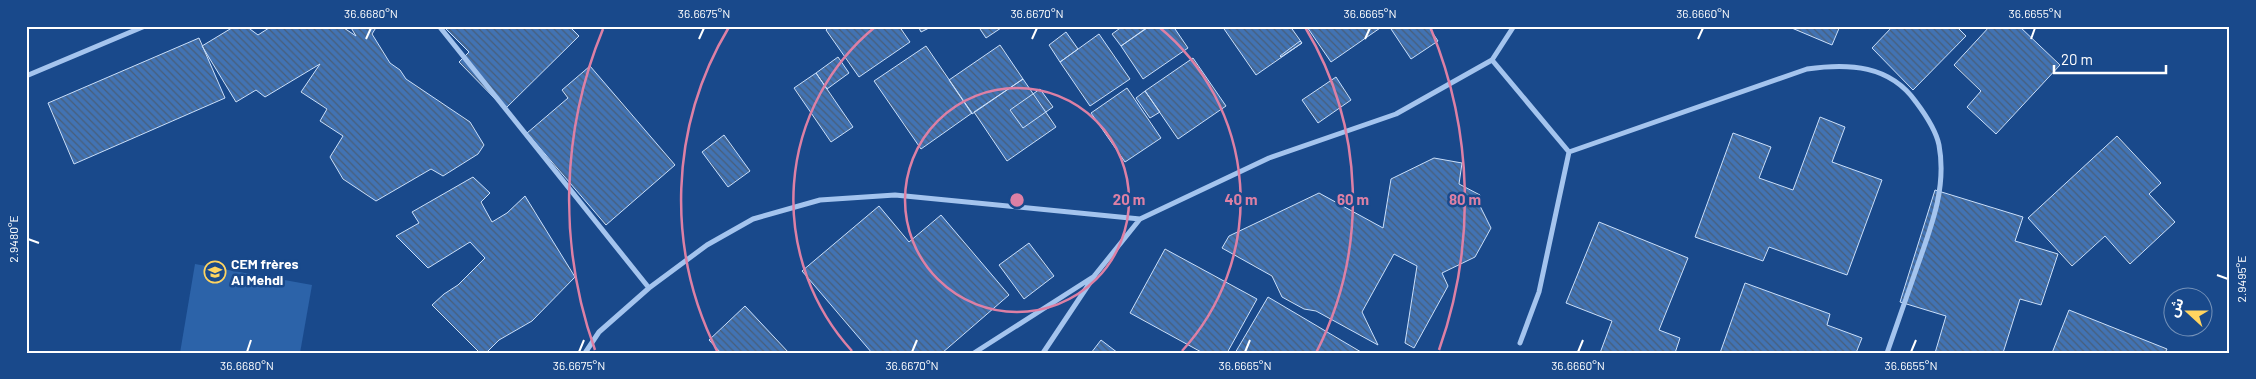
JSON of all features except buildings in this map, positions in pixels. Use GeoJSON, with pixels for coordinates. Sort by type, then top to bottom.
{"type":"FeatureCollection","features":[{"type":"Feature","properties":{"kind":"street"},"geometry":{"type":"LineString","coordinates":[[26,76],[145,26]]}},
{"type":"Feature","properties":{"kind":"street"},"geometry":{"type":"LineString","coordinates":[[439,26],[649,288]]}},
{"type":"Feature","properties":{"kind":"street"},"geometry":{"type":"LineString","coordinates":[[1043,353],[1095,275],[1140,219],[1269,158],[1396,114],[1492,60],[1514,26]]}},
{"type":"Feature","properties":{"kind":"street"},"geometry":{"type":"LineString","coordinates":[[1492,60],[1570,152]]}},
{"type":"Feature","properties":{"kind":"street"},"geometry":{"type":"LineString","coordinates":[[1570,152],[1807,69],[1836,65],[1859,66],[1888,75],[1910,93],[1927,117],[1939,144],[1942,177],[1937,210],[1886,353]]}},
{"type":"Feature","properties":{"kind":"street"},"geometry":{"type":"LineString","coordinates":[[1520,343],[1539,292],[1570,152]]}},
{"type":"Feature","properties":{"kind":"street"},"geometry":{"type":"LineString","coordinates":[[585,353],[599,332],[649,288],[707,245],[753,219],[820,200],[895,195],[1140,219]]}},
{"type":"Feature","properties":{"kind":"street"},"geometry":{"type":"LineString","coordinates":[[974,353],[1095,275]]}},
{"type":"Feature","properties":{"kind":"shaded area"},"geometry":{"type":"Polygon","coordinates":[[[195,264],[312,285],[300,353],[180,353],[195,264]]]}},
{"type":"Feature","properties":{"kind":"place","name":"CEM frères Al Mehdi"},"geometry":{"type":"Point","coordinates":[215,272]}}]}
